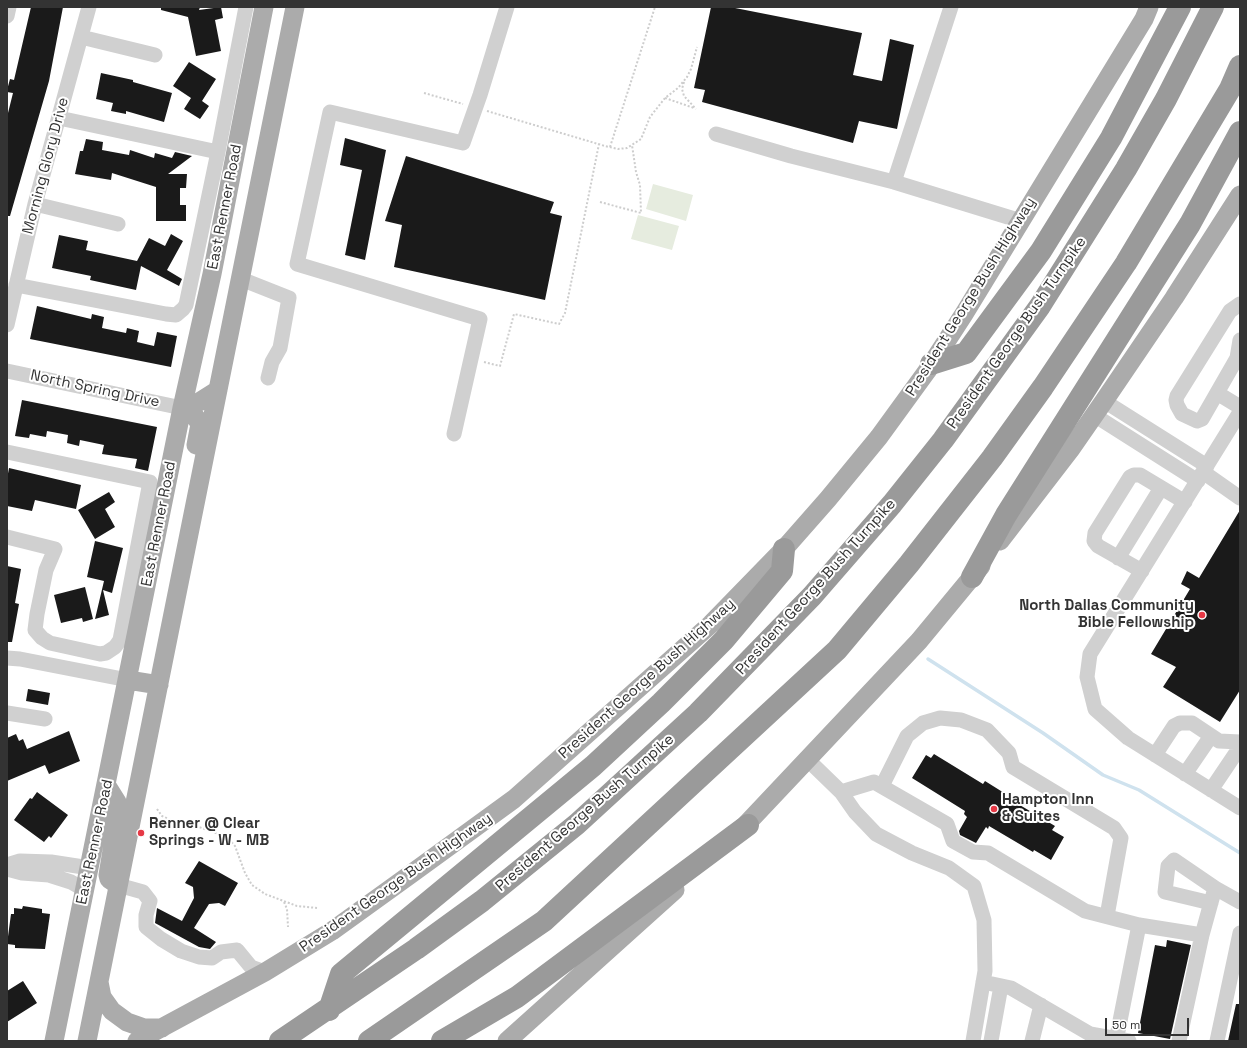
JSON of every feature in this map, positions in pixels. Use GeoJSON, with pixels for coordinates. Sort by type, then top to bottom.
{"type":"FeatureCollection","features":[{"type":"Feature","properties":{"kind":"highway"},"geometry":{"type":"LineString","coordinates":[[931,364],[966,353],[1041,251],[1115,132],[1180,7]]}},
{"type":"Feature","properties":{"kind":"highway","name":"President George Bush Turnpike"},"geometry":{"type":"LineString","coordinates":[[280,1041],[329,1010],[456,920],[582,819],[698,713],[756,655],[834,571],[943,440],[1040,306],[1126,169],[1169,93],[1213,7]]}},
{"type":"Feature","properties":{"kind":"highway"},"geometry":{"type":"LineString","coordinates":[[370,1041],[544,921],[837,650],[909,564],[987,464],[1042,386],[1126,263],[1230,89],[1240,66]]}},
{"type":"Feature","properties":{"kind":"highway"},"geometry":{"type":"LineString","coordinates":[[972,577],[1006,515],[1190,224],[1240,132]]}},
{"type":"Feature","properties":{"kind":"highway"},"geometry":{"type":"LineString","coordinates":[[329,1010],[341,974],[523,826],[593,766],[661,704],[719,646],[782,571],[784,549]]}},
{"type":"Feature","properties":{"kind":"highway"},"geometry":{"type":"LineString","coordinates":[[442,1041],[516,996],[748,825]]}},
{"type":"Feature","properties":{"kind":"main road","name":"East Renner Road"},"geometry":{"type":"LineString","coordinates":[[54,1041],[107,786],[182,408],[212,274],[264,7]]}},
{"type":"Feature","properties":{"kind":"main road","name":"East Renner Road"},"geometry":{"type":"LineString","coordinates":[[87,1041],[295,7]]}},
{"type":"Feature","properties":{"kind":"main road","name":"President George Bush Highway"},"geometry":{"type":"LineString","coordinates":[[137,1041],[265,972],[332,931],[514,799],[711,624],[784,549],[862,458],[931,364],[1144,19],[1149,7]]}},
{"type":"Feature","properties":{"kind":"main road"},"geometry":{"type":"LineString","coordinates":[[507,1041],[748,825],[920,641],[972,577],[1099,408],[1174,298],[1240,195]]}},
{"type":"Feature","properties":{"kind":"main road"},"geometry":{"type":"LineString","coordinates":[[212,274],[241,279]]}},
{"type":"Feature","properties":{"kind":"main road"},"geometry":{"type":"LineString","coordinates":[[182,408],[199,402],[218,390]]}},
{"type":"Feature","properties":{"kind":"main road"},"geometry":{"type":"LineString","coordinates":[[182,408],[194,415],[200,424],[192,465],[198,488]]}},
{"type":"Feature","properties":{"kind":"main road"},"geometry":{"type":"LineString","coordinates":[[128,680],[159,685]]}},
{"type":"Feature","properties":{"kind":"main road"},"geometry":{"type":"LineString","coordinates":[[107,786],[119,808],[108,875],[108,879],[118,885]]}},
{"type":"Feature","properties":{"kind":"main road"},"geometry":{"type":"LineString","coordinates":[[99,981],[102,997],[112,1011],[127,1022],[144,1028],[162,1028]]}},
{"type":"Feature","properties":{"kind":"main road"},"geometry":{"type":"LineString","coordinates":[[147,1041],[162,1028]]}},
{"type":"Feature","properties":{"kind":"street"},"geometry":{"type":"LineString","coordinates":[[7,16],[9,7]]}},
{"type":"Feature","properties":{"kind":"street","name":"Morning Glory Drive"},"geometry":{"type":"LineString","coordinates":[[7,326],[34,204],[89,7]]}},
{"type":"Feature","properties":{"kind":"street"},"geometry":{"type":"LineString","coordinates":[[16,285],[176,315],[186,305],[246,7]]}},
{"type":"Feature","properties":{"kind":"street"},"geometry":{"type":"LineString","coordinates":[[454,434],[480,319],[297,264],[330,112],[463,144],[476,108],[507,7]]}},
{"type":"Feature","properties":{"kind":"street"},"geometry":{"type":"LineString","coordinates":[[894,182],[951,7]]}},
{"type":"Feature","properties":{"kind":"street"},"geometry":{"type":"LineString","coordinates":[[81,37],[155,55]]}},
{"type":"Feature","properties":{"kind":"street"},"geometry":{"type":"LineString","coordinates":[[59,118],[218,152]]}},
{"type":"Feature","properties":{"kind":"street"},"geometry":{"type":"LineString","coordinates":[[716,134],[791,156],[894,182],[1021,220]]}},
{"type":"Feature","properties":{"kind":"street"},"geometry":{"type":"LineString","coordinates":[[34,204],[118,224]]}},
{"type":"Feature","properties":{"kind":"street"},"geometry":{"type":"LineString","coordinates":[[241,279],[288,298],[280,348],[272,362],[268,378]]}},
{"type":"Feature","properties":{"kind":"street"},"geometry":{"type":"LineString","coordinates":[[1240,304],[1230,311],[1177,396],[1177,405],[1182,414],[1196,421],[1202,419],[1236,358],[1240,340]]}},
{"type":"Feature","properties":{"kind":"street","name":"North Spring Drive"},"geometry":{"type":"LineString","coordinates":[[7,371],[182,408]]}},
{"type":"Feature","properties":{"kind":"street"},"geometry":{"type":"LineString","coordinates":[[1217,393],[1240,407]]}},
{"type":"Feature","properties":{"kind":"street"},"geometry":{"type":"LineString","coordinates":[[1099,408],[1240,498]]}},
{"type":"Feature","properties":{"kind":"street"},"geometry":{"type":"LineString","coordinates":[[1240,412],[1090,654],[1087,677],[1095,709],[1128,738],[1240,808]]}},
{"type":"Feature","properties":{"kind":"street"},"geometry":{"type":"LineString","coordinates":[[7,452],[150,482],[120,640],[115,646],[106,653],[100,654],[50,643],[42,638],[35,630],[46,570],[55,549],[7,537]]}},
{"type":"Feature","properties":{"kind":"street"},"geometry":{"type":"LineString","coordinates":[[1142,571],[1098,546],[1094,541],[1095,533],[1130,477],[1140,475],[1185,502]]}},
{"type":"Feature","properties":{"kind":"street"},"geometry":{"type":"LineString","coordinates":[[1118,558],[1161,488]]}},
{"type":"Feature","properties":{"kind":"street"},"geometry":{"type":"LineString","coordinates":[[7,658],[20,659],[128,680]]}},
{"type":"Feature","properties":{"kind":"street"},"geometry":{"type":"LineString","coordinates":[[7,713],[45,719]]}},
{"type":"Feature","properties":{"kind":"street"},"geometry":{"type":"LineString","coordinates":[[882,786],[907,736],[923,723],[940,718],[961,720],[986,730],[1009,753],[1013,767],[1114,828],[1121,838],[1107,916]]}},
{"type":"Feature","properties":{"kind":"street"},"geometry":{"type":"LineString","coordinates":[[1155,755],[1174,726],[1180,723],[1192,723],[1219,741],[1240,742]]}},
{"type":"Feature","properties":{"kind":"street"},"geometry":{"type":"LineString","coordinates":[[1185,774],[1211,736]]}},
{"type":"Feature","properties":{"kind":"street"},"geometry":{"type":"LineString","coordinates":[[1211,790],[1240,747]]}},
{"type":"Feature","properties":{"kind":"street"},"geometry":{"type":"LineString","coordinates":[[808,760],[841,792],[855,812],[876,834],[949,868],[974,886],[984,920],[985,971],[972,1041]]}},
{"type":"Feature","properties":{"kind":"street"},"geometry":{"type":"LineString","coordinates":[[841,792],[874,782],[947,824],[953,841],[973,852],[988,853],[1085,911],[1139,924],[1202,935]]}},
{"type":"Feature","properties":{"kind":"street"},"geometry":{"type":"LineString","coordinates":[[1211,903],[1165,892],[1168,866],[1174,860],[1215,888],[1240,902]]}},
{"type":"Feature","properties":{"kind":"street"},"geometry":{"type":"LineString","coordinates":[[7,865],[20,861],[51,862],[90,868]]}},
{"type":"Feature","properties":{"kind":"street"},"geometry":{"type":"LineString","coordinates":[[7,869],[22,873],[49,875],[71,882],[85,890]]}},
{"type":"Feature","properties":{"kind":"street"},"geometry":{"type":"LineString","coordinates":[[118,885],[143,892],[150,901],[146,915],[146,927],[161,939],[181,951],[199,957],[212,958],[221,952],[237,950],[251,967],[265,972]]}},
{"type":"Feature","properties":{"kind":"street"},"geometry":{"type":"LineString","coordinates":[[1180,1041],[1202,935],[1215,888]]}},
{"type":"Feature","properties":{"kind":"street"},"geometry":{"type":"LineString","coordinates":[[983,982],[1011,988],[1090,1034],[1120,1040],[1139,924]]}},
{"type":"Feature","properties":{"kind":"street"},"geometry":{"type":"LineString","coordinates":[[1217,1041],[1240,933]]}},
{"type":"Feature","properties":{"kind":"street"},"geometry":{"type":"LineString","coordinates":[[991,1041],[1001,986]]}},
{"type":"Feature","properties":{"kind":"street"},"geometry":{"type":"LineString","coordinates":[[1032,1041],[1041,1005]]}},
{"type":"Feature","properties":{"kind":"path"},"geometry":{"type":"LineString","coordinates":[[610,147],[654,7]]}},
{"type":"Feature","properties":{"kind":"path"},"geometry":{"type":"LineString","coordinates":[[424,93],[618,149],[632,145],[641,139],[650,117],[665,98],[671,95],[692,69],[697,47]]}},
{"type":"Feature","properties":{"kind":"path"},"geometry":{"type":"LineString","coordinates":[[665,98],[696,109],[684,96],[682,89],[685,79]]}},
{"type":"Feature","properties":{"kind":"path"},"geometry":{"type":"LineString","coordinates":[[471,358],[500,366],[514,314],[559,324],[565,313],[599,144]]}},
{"type":"Feature","properties":{"kind":"path"},"geometry":{"type":"LineString","coordinates":[[600,202],[641,213],[641,191],[632,145]]}},
{"type":"Feature","properties":{"kind":"path"},"geometry":{"type":"LineString","coordinates":[[157,809],[162,816],[173,821],[199,827],[226,837],[235,846],[245,873],[252,885],[265,894],[297,906],[317,908]]}},
{"type":"Feature","properties":{"kind":"path"},"geometry":{"type":"LineString","coordinates":[[284,902],[287,909],[288,926]]}},
{"type":"Feature","properties":{"kind":"shaded area"},"geometry":{"type":"Polygon","coordinates":[[[653,184],[693,195],[686,221],[646,209],[653,184]]]}},
{"type":"Feature","properties":{"kind":"shaded area"},"geometry":{"type":"Polygon","coordinates":[[[638,215],[679,226],[672,250],[631,239],[638,215]]]}},
{"type":"Feature","properties":{"kind":"building"},"geometry":{"type":"Polygon","coordinates":[[[31,7],[63,7],[49,81],[10,216],[7,216],[7,117],[13,93],[7,92],[7,90],[10,79],[14,80],[31,7]]]}},
{"type":"Feature","properties":{"kind":"building"},"geometry":{"type":"Polygon","coordinates":[[[161,7],[200,7],[199,10],[221,7],[223,18],[215,20],[221,51],[196,56],[188,17],[161,10],[161,7]]]}},
{"type":"Feature","properties":{"kind":"building"},"geometry":{"type":"Polygon","coordinates":[[[711,7],[730,7],[862,33],[853,75],[882,81],[890,39],[914,45],[897,129],[859,121],[853,143],[702,102],[705,90],[694,88],[711,7]]]}},
{"type":"Feature","properties":{"kind":"building"},"geometry":{"type":"Polygon","coordinates":[[[189,62],[216,79],[202,101],[209,106],[200,119],[184,109],[191,98],[173,86],[189,62]]]}},
{"type":"Feature","properties":{"kind":"building"},"geometry":{"type":"Polygon","coordinates":[[[101,73],[133,80],[133,82],[172,93],[164,122],[126,111],[126,114],[111,111],[113,103],[96,99],[101,73]]]}},
{"type":"Feature","properties":{"kind":"building"},"geometry":{"type":"Polygon","coordinates":[[[345,138],[386,150],[365,260],[345,255],[362,170],[340,165],[345,138]]]}},
{"type":"Feature","properties":{"kind":"building"},"geometry":{"type":"Polygon","coordinates":[[[86,139],[103,142],[102,150],[129,155],[130,150],[154,158],[155,153],[172,158],[175,152],[192,156],[168,174],[187,174],[186,188],[180,188],[180,205],[186,205],[186,221],[156,221],[156,187],[112,173],[111,180],[75,174],[80,151],[83,151],[86,139]]]}},
{"type":"Feature","properties":{"kind":"building"},"geometry":{"type":"Polygon","coordinates":[[[406,156],[554,202],[550,213],[562,216],[545,300],[394,267],[402,225],[385,221],[406,156]]]}},
{"type":"Feature","properties":{"kind":"building"},"geometry":{"type":"Polygon","coordinates":[[[171,234],[183,241],[167,270],[182,279],[179,286],[141,266],[136,290],[90,280],[91,276],[52,268],[59,235],[88,241],[86,250],[137,261],[149,238],[165,246],[171,234]]]}},
{"type":"Feature","properties":{"kind":"building"},"geometry":{"type":"Polygon","coordinates":[[[37,306],[91,319],[92,314],[104,317],[102,328],[126,333],[127,328],[139,331],[137,342],[154,346],[157,332],[177,336],[171,367],[30,339],[37,306]]]}},
{"type":"Feature","properties":{"kind":"building"},"geometry":{"type":"Polygon","coordinates":[[[22,400],[157,427],[148,471],[135,468],[137,459],[102,454],[104,445],[80,440],[79,446],[67,443],[68,435],[47,431],[46,437],[30,434],[29,438],[15,436],[22,400]]]}},
{"type":"Feature","properties":{"kind":"building"},"geometry":{"type":"Polygon","coordinates":[[[9,468],[81,485],[76,509],[35,500],[32,511],[7,506],[7,479],[9,468]]]}},
{"type":"Feature","properties":{"kind":"building"},"geometry":{"type":"Polygon","coordinates":[[[109,492],[115,502],[105,509],[115,527],[95,539],[78,510],[109,492]]]}},
{"type":"Feature","properties":{"kind":"building","name":"North Dallas Community Bible Fellowship"},"geometry":{"type":"Polygon","coordinates":[[[1240,510],[1240,690],[1220,722],[1163,687],[1176,667],[1151,654],[1190,589],[1181,584],[1187,571],[1199,578],[1240,510]]]}},
{"type":"Feature","properties":{"kind":"building"},"geometry":{"type":"Polygon","coordinates":[[[95,541],[123,548],[112,593],[103,590],[109,615],[95,619],[104,581],[87,577],[95,541]]]}},
{"type":"Feature","properties":{"kind":"building"},"geometry":{"type":"Polygon","coordinates":[[[7,566],[21,569],[15,603],[19,604],[12,642],[7,642],[7,566]]]}},
{"type":"Feature","properties":{"kind":"building"},"geometry":{"type":"Polygon","coordinates":[[[85,587],[93,619],[83,622],[82,618],[61,623],[54,595],[85,587]]]}},
{"type":"Feature","properties":{"kind":"building"},"geometry":{"type":"Polygon","coordinates":[[[28,689],[50,693],[48,705],[26,701],[28,689]]]}},
{"type":"Feature","properties":{"kind":"building"},"geometry":{"type":"Polygon","coordinates":[[[69,731],[80,761],[49,774],[45,765],[7,781],[7,738],[16,734],[19,741],[23,739],[27,749],[69,731]]]}},
{"type":"Feature","properties":{"kind":"building","name":"Hampton Inn & Suites"},"geometry":{"type":"Polygon","coordinates":[[[934,754],[983,784],[985,781],[1009,796],[1008,798],[1055,826],[1052,830],[1064,837],[1051,860],[1034,850],[1033,852],[989,826],[988,829],[986,827],[976,843],[960,835],[959,831],[967,817],[964,814],[965,811],[912,778],[926,755],[931,758],[934,754]]]}},
{"type":"Feature","properties":{"kind":"building"},"geometry":{"type":"Polygon","coordinates":[[[37,792],[68,815],[51,838],[49,836],[44,842],[14,820],[30,798],[32,799],[37,792]]]}},
{"type":"Feature","properties":{"kind":"building"},"geometry":{"type":"Polygon","coordinates":[[[199,861],[238,883],[225,906],[219,903],[209,904],[194,928],[216,942],[210,949],[199,947],[155,923],[157,908],[182,921],[194,898],[193,887],[185,883],[199,861]]]}},
{"type":"Feature","properties":{"kind":"building"},"geometry":{"type":"Polygon","coordinates":[[[23,906],[42,909],[42,913],[50,914],[45,949],[15,948],[15,945],[7,944],[11,914],[14,914],[14,908],[22,909],[23,906]]]}},
{"type":"Feature","properties":{"kind":"building"},"geometry":{"type":"Polygon","coordinates":[[[1167,940],[1191,945],[1170,1039],[1138,1033],[1155,945],[1166,947],[1167,940]]]}},
{"type":"Feature","properties":{"kind":"building"},"geometry":{"type":"Polygon","coordinates":[[[23,981],[37,1003],[7,1022],[7,991],[23,981]]]}},
{"type":"Feature","properties":{"kind":"building"},"geometry":{"type":"Polygon","coordinates":[[[1236,1004],[1240,1004],[1240,1041],[1228,1041],[1236,1004]]]}},
{"type":"Feature","properties":{"kind":"waterway"},"geometry":{"type":"LineString","coordinates":[[928,659],[1043,733],[1103,775],[1139,790],[1240,853]]}},
{"type":"Feature","properties":{"kind":"place","name":"North Dallas Community Bible Fellowship"},"geometry":{"type":"Point","coordinates":[1202,615]}},
{"type":"Feature","properties":{"kind":"place","name":"Hampton Inn & Suites"},"geometry":{"type":"Point","coordinates":[994,809]}},
{"type":"Feature","properties":{"kind":"place","name":"Renner @ Clear Springs - W - MB"},"geometry":{"type":"Point","coordinates":[141,833]}}]}
